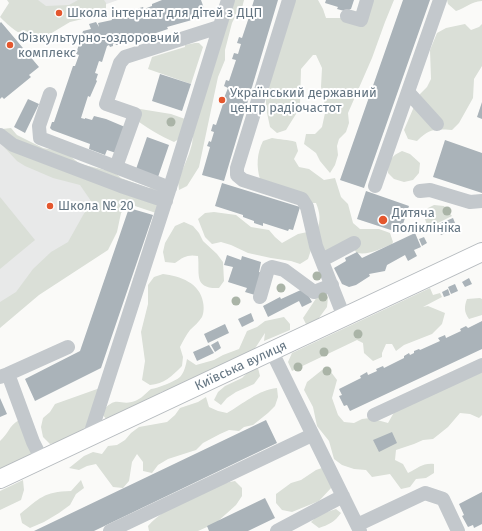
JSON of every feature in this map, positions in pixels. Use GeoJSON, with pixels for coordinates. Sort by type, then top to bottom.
{"type":"FeatureCollection","features":[{"type":"Feature","properties":{"kind":"main road","name":"Київська вулиця"},"geometry":{"type":"LineString","coordinates":[[0,479],[482,252]]}},
{"type":"Feature","properties":{"kind":"street"},"geometry":{"type":"LineString","coordinates":[[89,438],[168,195],[228,0]]}},
{"type":"Feature","properties":{"kind":"street"},"geometry":{"type":"LineString","coordinates":[[289,0],[237,175],[243,180],[302,199],[306,207],[316,246],[344,317]]}},
{"type":"Feature","properties":{"kind":"street"},"geometry":{"type":"LineString","coordinates":[[347,16],[361,20],[367,0]]}},
{"type":"Feature","properties":{"kind":"street"},"geometry":{"type":"LineString","coordinates":[[375,186],[440,0]]}},
{"type":"Feature","properties":{"kind":"street"},"geometry":{"type":"LineString","coordinates":[[116,168],[135,114],[106,104],[120,62],[125,57],[219,27]]}},
{"type":"Feature","properties":{"kind":"street"},"geometry":{"type":"LineString","coordinates":[[408,92],[437,124]]}},
{"type":"Feature","properties":{"kind":"street"},"geometry":{"type":"LineString","coordinates":[[50,94],[39,126],[40,138],[116,168],[168,195]]}},
{"type":"Feature","properties":{"kind":"street"},"geometry":{"type":"LineString","coordinates":[[0,135],[13,145],[121,186],[168,195]]}},
{"type":"Feature","properties":{"kind":"street"},"geometry":{"type":"LineString","coordinates":[[420,191],[430,190],[470,202],[482,201]]}},
{"type":"Feature","properties":{"kind":"street"},"geometry":{"type":"LineString","coordinates":[[322,260],[354,243]]}},
{"type":"Feature","properties":{"kind":"street"},"geometry":{"type":"LineString","coordinates":[[260,296],[268,269],[272,267],[284,270],[314,292],[332,285]]}},
{"type":"Feature","properties":{"kind":"street"},"geometry":{"type":"LineString","coordinates":[[42,460],[4,375],[68,346]]}},
{"type":"Feature","properties":{"kind":"street"},"geometry":{"type":"LineString","coordinates":[[272,352],[359,528],[425,493],[443,499],[458,531]]}},
{"type":"Feature","properties":{"kind":"street"},"geometry":{"type":"LineString","coordinates":[[374,415],[482,365]]}},
{"type":"Feature","properties":{"kind":"street"},"geometry":{"type":"LineString","coordinates":[[110,531],[312,435]]}},
{"type":"Feature","properties":{"kind":"street"},"geometry":{"type":"LineString","coordinates":[[277,531],[343,496]]}},
{"type":"Feature","properties":{"kind":"shaded area"},"geometry":{"type":"Polygon","coordinates":[[[7,0],[38,0],[46,6],[69,5],[78,0],[104,0],[106,3],[106,10],[95,16],[70,22],[40,40],[18,32],[0,17],[9,3],[7,0]]]}},
{"type":"Feature","properties":{"kind":"shaded area","name":"Школа інтернат для дітей з ДЦП"},"geometry":{"type":"Polygon","coordinates":[[[32,0],[118,0],[42,27],[32,0]]]}},
{"type":"Feature","properties":{"kind":"shaded area"},"geometry":{"type":"Polygon","coordinates":[[[232,0],[244,0],[242,8],[232,23],[225,50],[225,60],[218,77],[199,167],[187,186],[179,190],[178,181],[192,144],[193,135],[232,0]]]}},
{"type":"Feature","properties":{"kind":"shaded area"},"geometry":{"type":"Polygon","coordinates":[[[294,0],[318,0],[326,18],[350,18],[371,0],[394,0],[372,58],[348,113],[349,123],[346,132],[339,139],[337,146],[338,155],[335,165],[330,173],[320,161],[316,153],[304,144],[306,134],[315,134],[322,127],[325,113],[324,97],[321,87],[322,68],[316,55],[313,55],[301,69],[300,104],[296,114],[286,130],[277,133],[270,127],[266,108],[266,84],[294,0]]]}},
{"type":"Feature","properties":{"kind":"shaded area"},"geometry":{"type":"Polygon","coordinates":[[[447,0],[482,1],[456,11],[448,4],[447,0]]]}},
{"type":"Feature","properties":{"kind":"shaded area"},"geometry":{"type":"Polygon","coordinates":[[[465,24],[471,30],[482,24],[482,66],[474,79],[473,98],[459,123],[452,130],[433,130],[425,134],[417,141],[408,139],[404,130],[420,94],[427,87],[431,79],[430,50],[437,33],[446,28],[465,24]]]}},
{"type":"Feature","properties":{"kind":"shaded area"},"geometry":{"type":"Polygon","coordinates":[[[199,43],[203,47],[191,84],[148,69],[152,57],[199,43]]]}},
{"type":"Feature","properties":{"kind":"shaded area"},"geometry":{"type":"Polygon","coordinates":[[[134,108],[171,114],[185,119],[182,137],[174,142],[153,131],[133,117],[134,108]]]}},
{"type":"Feature","properties":{"kind":"shaded area"},"geometry":{"type":"Polygon","coordinates":[[[11,128],[17,135],[43,148],[65,152],[80,164],[114,172],[121,178],[148,188],[158,187],[167,191],[156,213],[129,204],[121,213],[117,232],[108,250],[39,295],[0,328],[0,302],[16,292],[33,269],[51,252],[68,242],[91,201],[80,185],[53,178],[17,161],[4,147],[0,139],[2,129],[11,128]]]}},
{"type":"Feature","properties":{"kind":"shaded area","name":"Школа № 20"},"geometry":{"type":"Polygon","coordinates":[[[0,135],[108,181],[92,231],[0,310],[0,135]]]}},
{"type":"Feature","properties":{"kind":"shaded area"},"geometry":{"type":"Polygon","coordinates":[[[272,138],[296,142],[298,151],[294,159],[299,167],[309,169],[324,180],[335,178],[341,197],[348,204],[353,223],[360,229],[379,229],[390,233],[393,242],[392,244],[366,253],[357,253],[351,246],[333,252],[311,250],[308,259],[300,264],[248,253],[221,242],[212,244],[205,237],[198,219],[205,213],[214,212],[236,215],[251,227],[269,230],[282,243],[298,234],[317,230],[320,216],[316,203],[307,203],[260,179],[258,164],[259,150],[263,141],[272,138]]]}},
{"type":"Feature","properties":{"kind":"shaded area"},"geometry":{"type":"Polygon","coordinates":[[[402,151],[410,154],[420,163],[419,173],[413,180],[404,182],[394,179],[388,173],[391,159],[402,151]]]}},
{"type":"Feature","properties":{"kind":"shaded area"},"geometry":{"type":"Polygon","coordinates":[[[0,197],[35,240],[0,269],[0,197]]]}},
{"type":"Feature","properties":{"kind":"shaded area"},"geometry":{"type":"Polygon","coordinates":[[[434,205],[444,206],[452,216],[428,228],[425,219],[426,209],[434,205]]]}},
{"type":"Feature","properties":{"kind":"shaded area"},"geometry":{"type":"Polygon","coordinates":[[[184,222],[193,226],[203,241],[223,262],[224,281],[219,288],[211,288],[201,283],[198,256],[186,256],[175,263],[165,262],[163,252],[165,243],[175,226],[184,222]]]}},
{"type":"Feature","properties":{"kind":"shaded area"},"geometry":{"type":"Polygon","coordinates":[[[163,274],[182,279],[194,285],[201,295],[203,312],[202,317],[189,332],[180,347],[183,357],[182,366],[164,381],[150,385],[142,380],[145,361],[141,332],[148,304],[148,285],[154,277],[163,274]]]}},
{"type":"Feature","properties":{"kind":"shaded area"},"geometry":{"type":"Polygon","coordinates":[[[430,288],[433,295],[440,293],[442,297],[423,307],[428,306],[445,313],[442,324],[432,334],[404,345],[396,351],[392,344],[386,344],[382,357],[373,361],[364,353],[363,343],[357,340],[292,371],[288,362],[292,353],[430,288]]]}},
{"type":"Feature","properties":{"kind":"shaded area"},"geometry":{"type":"Polygon","coordinates":[[[319,294],[328,297],[327,307],[316,322],[306,324],[303,318],[319,294]]]}},
{"type":"Feature","properties":{"kind":"shaded area"},"geometry":{"type":"Polygon","coordinates":[[[467,299],[482,299],[482,315],[469,319],[465,309],[467,299]]]}},
{"type":"Feature","properties":{"kind":"shaded area"},"geometry":{"type":"Polygon","coordinates":[[[284,317],[290,324],[290,330],[264,341],[265,333],[252,353],[180,387],[161,392],[154,398],[107,420],[101,413],[106,407],[115,402],[125,403],[135,401],[151,389],[177,379],[183,373],[187,359],[196,365],[214,360],[239,349],[247,331],[257,327],[265,321],[284,317]]]}},
{"type":"Feature","properties":{"kind":"shaded area"},"geometry":{"type":"Polygon","coordinates":[[[482,367],[482,415],[479,418],[470,414],[460,413],[448,427],[433,439],[423,440],[396,450],[395,460],[403,464],[408,473],[423,465],[434,464],[434,473],[426,478],[416,479],[410,487],[401,489],[390,474],[372,477],[366,470],[354,469],[342,465],[334,459],[329,441],[317,426],[313,407],[304,390],[307,382],[322,370],[331,372],[337,380],[332,398],[338,415],[344,422],[354,423],[362,419],[370,418],[388,423],[397,407],[482,367]]]}},
{"type":"Feature","properties":{"kind":"shaded area"},"geometry":{"type":"Polygon","coordinates":[[[258,368],[260,376],[254,384],[236,392],[227,398],[221,405],[214,400],[218,392],[225,386],[242,378],[249,371],[258,368]]]}},
{"type":"Feature","properties":{"kind":"shaded area"},"geometry":{"type":"Polygon","coordinates":[[[100,388],[96,413],[83,430],[64,440],[50,444],[43,437],[41,427],[43,418],[50,412],[55,404],[100,388]]]}},
{"type":"Feature","properties":{"kind":"shaded area"},"geometry":{"type":"Polygon","coordinates":[[[277,388],[278,397],[275,406],[253,425],[244,427],[239,431],[229,430],[220,434],[203,443],[196,450],[168,459],[158,465],[152,473],[143,471],[143,462],[137,454],[132,462],[129,481],[123,488],[113,487],[96,464],[79,470],[69,468],[84,456],[93,452],[102,454],[108,446],[117,445],[139,427],[167,422],[180,408],[198,402],[206,397],[209,407],[227,413],[263,391],[277,388]]]}},
{"type":"Feature","properties":{"kind":"shaded area"},"geometry":{"type":"Polygon","coordinates":[[[19,420],[38,455],[0,475],[0,441],[19,420]]]}},
{"type":"Feature","properties":{"kind":"shaded area"},"geometry":{"type":"Polygon","coordinates":[[[325,467],[332,487],[319,501],[292,512],[282,510],[276,503],[276,494],[291,483],[301,480],[316,470],[325,467]]]}},
{"type":"Feature","properties":{"kind":"shaded area"},"geometry":{"type":"Polygon","coordinates":[[[23,480],[24,490],[21,500],[0,510],[0,491],[23,480]]]}},
{"type":"Feature","properties":{"kind":"shaded area"},"geometry":{"type":"Polygon","coordinates":[[[81,480],[84,488],[76,494],[70,505],[44,522],[30,528],[22,523],[20,514],[42,497],[48,494],[71,491],[81,480]]]}},
{"type":"Feature","properties":{"kind":"shaded area"},"geometry":{"type":"Polygon","coordinates":[[[235,481],[242,488],[242,496],[236,505],[216,523],[198,531],[149,531],[148,526],[156,518],[176,504],[212,487],[235,481]]]}},
{"type":"Feature","properties":{"kind":"shaded area"},"geometry":{"type":"Polygon","coordinates":[[[336,509],[341,513],[334,521],[319,528],[311,522],[318,515],[336,509]]]}},
{"type":"Feature","properties":{"kind":"building"},"geometry":{"type":"Polygon","coordinates":[[[162,0],[201,0],[206,14],[199,18],[167,27],[168,29],[150,35],[121,44],[116,45],[115,43],[110,47],[109,45],[107,46],[102,62],[99,61],[95,73],[98,74],[97,81],[90,97],[88,96],[81,118],[92,120],[94,116],[125,127],[116,153],[107,150],[105,155],[89,149],[90,144],[52,130],[50,128],[52,122],[54,122],[73,66],[75,66],[79,55],[76,54],[83,31],[91,29],[89,24],[96,22],[99,27],[98,23],[112,20],[111,16],[143,7],[144,9],[162,0]]]}},
{"type":"Feature","properties":{"kind":"building"},"geometry":{"type":"Polygon","coordinates":[[[254,0],[278,0],[224,181],[202,175],[210,147],[207,146],[209,141],[211,142],[214,132],[211,131],[213,124],[216,125],[223,104],[219,103],[221,97],[224,98],[228,88],[224,86],[226,80],[229,81],[236,60],[232,59],[234,53],[238,54],[241,44],[237,43],[239,37],[242,38],[249,17],[246,16],[248,10],[251,10],[254,0]]]}},
{"type":"Feature","properties":{"kind":"building"},"geometry":{"type":"Polygon","coordinates":[[[326,0],[354,0],[351,9],[348,12],[337,9],[338,7],[325,3],[326,0]]]}},
{"type":"Feature","properties":{"kind":"building"},"geometry":{"type":"Polygon","coordinates":[[[403,0],[430,0],[364,188],[340,180],[403,0]]]}},
{"type":"Feature","properties":{"kind":"building","name":"Фізкультурно-оздоровчий комплекс"},"geometry":{"type":"Polygon","coordinates":[[[1,22],[39,67],[29,75],[31,77],[4,99],[2,97],[0,99],[1,22]]]}},
{"type":"Feature","properties":{"kind":"building"},"geometry":{"type":"Polygon","coordinates":[[[160,74],[191,84],[182,111],[152,101],[160,74]]]}},
{"type":"Feature","properties":{"kind":"building"},"geometry":{"type":"Polygon","coordinates":[[[28,99],[39,104],[25,133],[14,127],[28,99]]]}},
{"type":"Feature","properties":{"kind":"building"},"geometry":{"type":"Polygon","coordinates":[[[482,102],[482,119],[477,117],[482,102]]]}},
{"type":"Feature","properties":{"kind":"building"},"geometry":{"type":"Polygon","coordinates":[[[147,137],[169,145],[157,180],[135,172],[147,137]]]}},
{"type":"Feature","properties":{"kind":"building"},"geometry":{"type":"Polygon","coordinates":[[[445,140],[482,153],[482,193],[433,177],[445,140]]]}},
{"type":"Feature","properties":{"kind":"building"},"geometry":{"type":"Polygon","coordinates":[[[222,183],[300,207],[293,230],[289,229],[288,231],[263,223],[263,226],[243,217],[243,215],[215,206],[222,183]]]}},
{"type":"Feature","properties":{"kind":"building"},"geometry":{"type":"Polygon","coordinates":[[[366,191],[409,206],[400,233],[357,219],[366,191]]]}},
{"type":"Feature","properties":{"kind":"building"},"geometry":{"type":"Polygon","coordinates":[[[129,208],[153,215],[101,368],[35,401],[25,379],[80,351],[129,208]]]}},
{"type":"Feature","properties":{"kind":"building"},"geometry":{"type":"Polygon","coordinates":[[[453,218],[457,228],[441,235],[436,225],[453,218]]]}},
{"type":"Feature","properties":{"kind":"building"},"geometry":{"type":"Polygon","coordinates":[[[415,233],[421,247],[414,250],[417,256],[408,261],[405,255],[387,265],[385,271],[369,274],[370,276],[356,285],[349,287],[342,284],[334,268],[346,261],[345,258],[357,252],[362,258],[415,233]]]}},
{"type":"Feature","properties":{"kind":"building"},"geometry":{"type":"Polygon","coordinates":[[[424,237],[427,243],[422,246],[419,239],[424,237]]]}},
{"type":"Feature","properties":{"kind":"building"},"geometry":{"type":"Polygon","coordinates":[[[227,255],[241,260],[242,256],[261,262],[259,272],[262,273],[255,295],[245,292],[247,288],[228,282],[233,267],[224,265],[227,255]]]}},
{"type":"Feature","properties":{"kind":"building"},"geometry":{"type":"Polygon","coordinates":[[[469,278],[472,284],[465,287],[462,282],[469,278]]]}},
{"type":"Feature","properties":{"kind":"building"},"geometry":{"type":"Polygon","coordinates":[[[455,284],[458,291],[451,294],[448,287],[455,284]]]}},
{"type":"Feature","properties":{"kind":"building"},"geometry":{"type":"Polygon","coordinates":[[[303,289],[306,291],[312,302],[302,307],[299,301],[268,317],[263,306],[280,297],[281,299],[303,289]]]}},
{"type":"Feature","properties":{"kind":"building"},"geometry":{"type":"Polygon","coordinates":[[[448,289],[450,295],[444,297],[442,292],[448,289]]]}},
{"type":"Feature","properties":{"kind":"building"},"geometry":{"type":"Polygon","coordinates":[[[251,313],[254,321],[242,327],[238,319],[251,313]]]}},
{"type":"Feature","properties":{"kind":"building"},"geometry":{"type":"Polygon","coordinates":[[[482,321],[482,349],[350,411],[347,405],[344,406],[339,396],[342,395],[339,389],[361,378],[360,376],[367,372],[368,375],[377,371],[376,369],[383,366],[384,368],[404,358],[404,356],[409,353],[410,355],[414,353],[414,351],[420,350],[440,341],[438,338],[445,335],[446,338],[461,331],[460,329],[466,326],[468,328],[482,321]]]}},
{"type":"Feature","properties":{"kind":"building"},"geometry":{"type":"Polygon","coordinates":[[[225,324],[229,333],[208,343],[204,334],[225,324]]]}},
{"type":"Feature","properties":{"kind":"building"},"geometry":{"type":"Polygon","coordinates":[[[218,341],[221,348],[215,352],[211,345],[218,341]]]}},
{"type":"Feature","properties":{"kind":"building"},"geometry":{"type":"Polygon","coordinates":[[[209,345],[214,353],[197,361],[193,352],[209,345]]]}},
{"type":"Feature","properties":{"kind":"building"},"geometry":{"type":"Polygon","coordinates":[[[0,398],[7,414],[0,417],[0,398]]]}},
{"type":"Feature","properties":{"kind":"building"},"geometry":{"type":"Polygon","coordinates":[[[266,420],[277,443],[94,531],[34,531],[266,420]]]}},
{"type":"Feature","properties":{"kind":"building"},"geometry":{"type":"Polygon","coordinates":[[[392,432],[397,443],[379,452],[373,440],[392,432]]]}},
{"type":"Feature","properties":{"kind":"building"},"geometry":{"type":"Polygon","coordinates":[[[482,492],[482,524],[474,528],[473,525],[468,527],[462,516],[464,515],[459,504],[482,492]]]}},
{"type":"Feature","properties":{"kind":"building"},"geometry":{"type":"Polygon","coordinates":[[[265,498],[275,518],[248,531],[209,531],[207,526],[265,498]]]}},
{"type":"Feature","properties":{"kind":"place","name":"Школа інтернат для дітей з ДЦП"},"geometry":{"type":"Point","coordinates":[59,13]}},
{"type":"Feature","properties":{"kind":"place","name":"Фізкультурно-оздоровчий комплекс"},"geometry":{"type":"Point","coordinates":[10,45]}},
{"type":"Feature","properties":{"kind":"place","name":"Український державний центр радіочастот"},"geometry":{"type":"Point","coordinates":[222,100]}},
{"type":"Feature","properties":{"kind":"place","name":"Школа № 20"},"geometry":{"type":"Point","coordinates":[50,206]}},
{"type":"Feature","properties":{"kind":"place","name":"Дитяча поліклініка"},"geometry":{"type":"Point","coordinates":[383,220]}}]}
